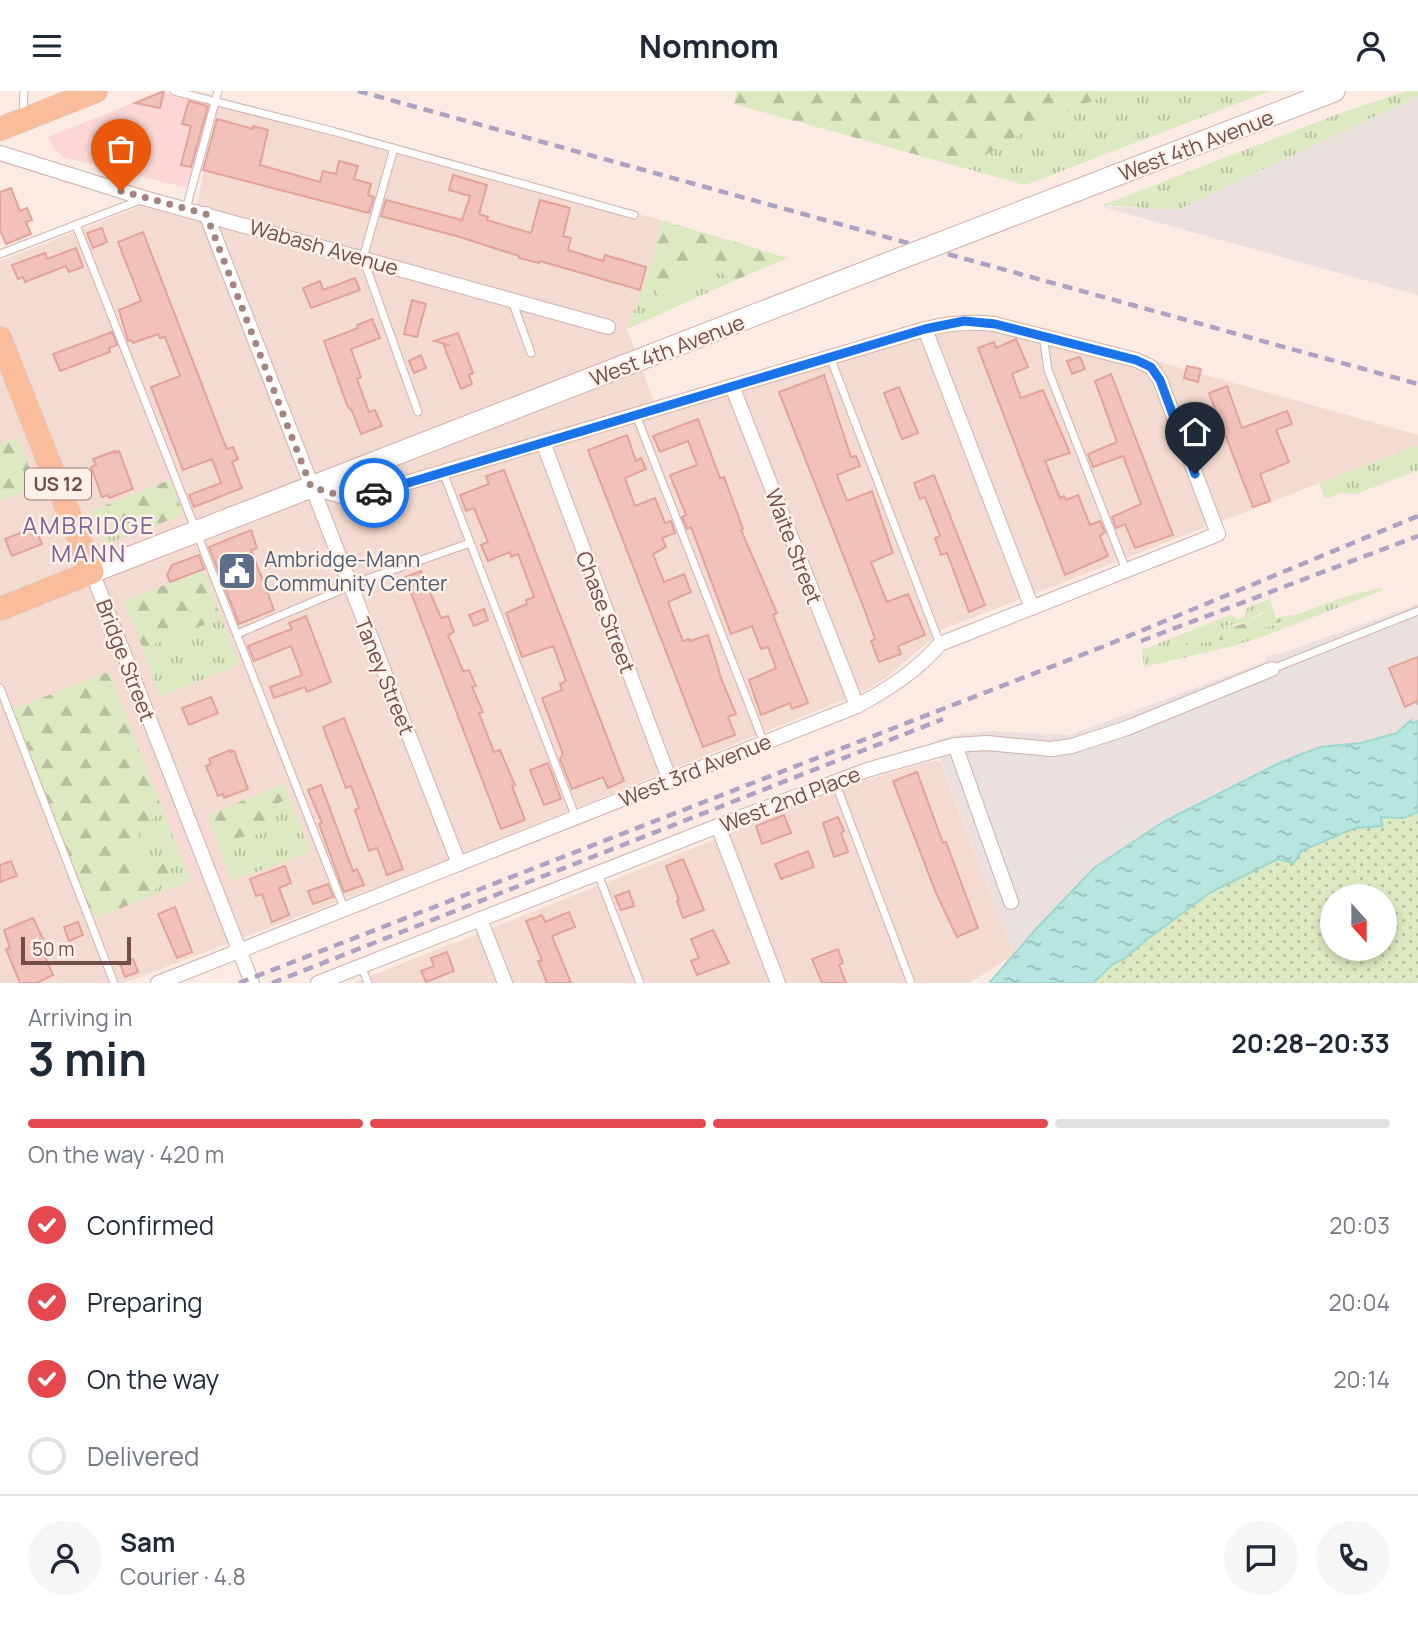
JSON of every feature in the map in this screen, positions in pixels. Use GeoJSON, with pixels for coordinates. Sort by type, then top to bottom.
{"type":"FeatureCollection","features":[{"type":"Feature","properties":{"kind":"main road","name":"West 4th Avenue"},"geometry":{"type":"LineString","coordinates":[[0,608],[1334,91]]}},
{"type":"Feature","properties":{"kind":"main road"},"geometry":{"type":"LineString","coordinates":[[0,129],[91,92]]}},
{"type":"Feature","properties":{"kind":"main road","name":"Bridge Street"},"geometry":{"type":"LineString","coordinates":[[0,338],[92,572]]}},
{"type":"Feature","properties":{"kind":"street","name":"Wabash Avenue"},"geometry":{"type":"LineString","coordinates":[[0,153],[144,198],[608,327]]}},
{"type":"Feature","properties":{"kind":"street","name":"Taney Street"},"geometry":{"type":"LineString","coordinates":[[206,214],[460,864]]}},
{"type":"Feature","properties":{"kind":"street"},"geometry":{"type":"LineString","coordinates":[[311,487],[352,499],[952,323],[995,324],[1043,336]]}},
{"type":"Feature","properties":{"kind":"street"},"geometry":{"type":"LineString","coordinates":[[925,329],[1032,608]]}},
{"type":"Feature","properties":{"kind":"street","name":"West 3rd Avenue"},"geometry":{"type":"LineString","coordinates":[[158,983],[857,706],[891,688],[919,667],[940,644],[1218,534],[1160,380],[1151,367],[1136,360],[1043,336]]}},
{"type":"Feature","properties":{"kind":"street","name":"Waite Street"},"geometry":{"type":"LineString","coordinates":[[732,386],[857,706]]}},
{"type":"Feature","properties":{"kind":"street","name":"Chase Street"},"geometry":{"type":"LineString","coordinates":[[543,442],[670,781]]}},
{"type":"Feature","properties":{"kind":"street","name":"Bridge Street"},"geometry":{"type":"LineString","coordinates":[[92,572],[252,983]]}},
{"type":"Feature","properties":{"kind":"street","name":"West 2nd Place"},"geometry":{"type":"LineString","coordinates":[[318,983],[834,781],[955,744],[987,743],[1051,749],[1072,746],[1127,728],[1272,669]]}},
{"type":"Feature","properties":{"kind":"street"},"geometry":{"type":"LineString","coordinates":[[955,744],[1011,902]]}},
{"type":"Feature","properties":{"kind":"street"},"geometry":{"type":"LineString","coordinates":[[718,826],[778,983]]}},
{"type":"Feature","properties":{"kind":"street"},"geometry":{"type":"LineString","coordinates":[[480,919],[505,983]]}},
{"type":"Feature","properties":{"kind":"lane"},"geometry":{"type":"LineString","coordinates":[[23,120],[24,91]]}},
{"type":"Feature","properties":{"kind":"lane"},"geometry":{"type":"LineString","coordinates":[[174,91],[216,100],[634,215]]}},
{"type":"Feature","properties":{"kind":"lane"},"geometry":{"type":"LineString","coordinates":[[186,209],[218,91]]}},
{"type":"Feature","properties":{"kind":"lane"},"geometry":{"type":"LineString","coordinates":[[394,148],[363,258],[418,412]]}},
{"type":"Feature","properties":{"kind":"lane"},"geometry":{"type":"LineString","coordinates":[[0,254],[144,198]]}},
{"type":"Feature","properties":{"kind":"lane"},"geometry":{"type":"LineString","coordinates":[[76,225],[344,908]]}},
{"type":"Feature","properties":{"kind":"lane"},"geometry":{"type":"LineString","coordinates":[[511,300],[531,353]]}},
{"type":"Feature","properties":{"kind":"lane"},"geometry":{"type":"LineString","coordinates":[[1043,336],[1048,370],[1126,571]]}},
{"type":"Feature","properties":{"kind":"lane"},"geometry":{"type":"LineString","coordinates":[[830,357],[940,644]]}},
{"type":"Feature","properties":{"kind":"lane"},"geometry":{"type":"LineString","coordinates":[[636,415],[764,743]]}},
{"type":"Feature","properties":{"kind":"lane"},"geometry":{"type":"LineString","coordinates":[[443,472],[576,818]]}},
{"type":"Feature","properties":{"kind":"lane"},"geometry":{"type":"LineString","coordinates":[[237,634],[350,587],[470,543]]}},
{"type":"Feature","properties":{"kind":"lane"},"geometry":{"type":"LineString","coordinates":[[1272,669],[1418,611]]}},
{"type":"Feature","properties":{"kind":"lane"},"geometry":{"type":"LineString","coordinates":[[0,688],[114,983]]}},
{"type":"Feature","properties":{"kind":"lane"},"geometry":{"type":"LineString","coordinates":[[834,781],[911,983]]}},
{"type":"Feature","properties":{"kind":"lane"},"geometry":{"type":"LineString","coordinates":[[597,873],[640,983]]}},
{"type":"Feature","properties":{"kind":"lane"},"geometry":{"type":"LineString","coordinates":[[361,966],[368,983]]}},
{"type":"Feature","properties":{"kind":"shaded area"},"geometry":{"type":"Polygon","coordinates":[[[161,92],[211,104],[187,188],[63,157],[54,149],[48,137],[161,92]]]}},
{"type":"Feature","properties":{"kind":"shaded area"},"geometry":{"type":"Polygon","coordinates":[[[1418,96],[1418,295],[1099,206],[1177,210],[1418,96]]]}},
{"type":"Feature","properties":{"kind":"shaded area"},"geometry":{"type":"Polygon","coordinates":[[[222,106],[661,220],[652,262],[627,329],[659,416],[940,330],[979,328],[993,315],[1418,435],[1418,445],[943,629],[886,678],[863,692],[455,857],[124,983],[0,983],[0,261],[141,206],[194,220],[217,109],[222,106]]]}},
{"type":"Feature","properties":{"kind":"shaded area"},"geometry":{"type":"Polygon","coordinates":[[[1418,604],[1418,721],[1412,723],[1410,720],[1397,733],[1279,763],[1163,822],[1094,868],[1014,955],[941,761],[937,740],[987,731],[1070,735],[1267,661],[1265,656],[1283,653],[1418,604]]]}},
{"type":"Feature","properties":{"kind":"shaded area"},"geometry":{"type":"Polygon","coordinates":[[[940,761],[1014,955],[969,983],[353,983],[812,799],[927,762],[940,761]]]}},
{"type":"Feature","properties":{"kind":"green space"},"geometry":{"type":"Polygon","coordinates":[[[736,91],[1114,91],[1029,129],[964,168],[734,104],[736,91]]]}},
{"type":"Feature","properties":{"kind":"green space"},"geometry":{"type":"Polygon","coordinates":[[[1114,91],[1270,91],[1025,185],[964,168],[1029,129],[1114,91]]]}},
{"type":"Feature","properties":{"kind":"green space"},"geometry":{"type":"Polygon","coordinates":[[[1406,91],[1418,91],[1418,96],[1177,210],[1103,205],[1343,112],[1406,91]]]}},
{"type":"Feature","properties":{"kind":"green space"},"geometry":{"type":"Polygon","coordinates":[[[661,220],[788,258],[731,282],[710,260],[695,266],[676,291],[659,297],[650,280],[661,220]]]}},
{"type":"Feature","properties":{"kind":"green space"},"geometry":{"type":"Polygon","coordinates":[[[710,260],[731,282],[627,329],[652,262],[651,280],[676,291],[695,265],[710,260]]]}},
{"type":"Feature","properties":{"kind":"green space"},"geometry":{"type":"Polygon","coordinates":[[[17,437],[37,487],[0,501],[0,444],[17,437]]]}},
{"type":"Feature","properties":{"kind":"green space"},"geometry":{"type":"Polygon","coordinates":[[[1418,445],[1418,470],[1356,494],[1341,493],[1325,499],[1319,483],[1418,445]]]}},
{"type":"Feature","properties":{"kind":"green space"},"geometry":{"type":"Polygon","coordinates":[[[170,480],[183,514],[157,525],[128,524],[100,535],[91,511],[170,480]]]}},
{"type":"Feature","properties":{"kind":"green space"},"geometry":{"type":"Polygon","coordinates":[[[128,524],[157,525],[109,543],[100,535],[128,524]]]}},
{"type":"Feature","properties":{"kind":"green space"},"geometry":{"type":"Polygon","coordinates":[[[203,571],[221,618],[143,649],[124,600],[203,571]]]}},
{"type":"Feature","properties":{"kind":"green space"},"geometry":{"type":"Polygon","coordinates":[[[1381,588],[1383,590],[1265,636],[1144,667],[1142,650],[1230,615],[1238,619],[1244,617],[1247,608],[1270,599],[1273,610],[1260,613],[1248,622],[1221,627],[1276,625],[1347,596],[1381,588]]]}},
{"type":"Feature","properties":{"kind":"green space"},"geometry":{"type":"Polygon","coordinates":[[[1273,610],[1276,618],[1298,614],[1243,635],[1185,645],[1199,635],[1240,625],[1273,610]]]}},
{"type":"Feature","properties":{"kind":"green space"},"geometry":{"type":"Polygon","coordinates":[[[221,618],[239,665],[160,696],[143,649],[221,618]]]}},
{"type":"Feature","properties":{"kind":"green space"},"geometry":{"type":"Polygon","coordinates":[[[109,672],[162,809],[139,834],[136,857],[161,856],[169,868],[168,878],[146,898],[94,919],[13,709],[109,672]]]}},
{"type":"Feature","properties":{"kind":"green space"},"geometry":{"type":"Polygon","coordinates":[[[284,784],[289,798],[274,807],[267,832],[218,842],[208,815],[284,784]]]}},
{"type":"Feature","properties":{"kind":"green space"},"geometry":{"type":"Polygon","coordinates":[[[1418,793],[1418,983],[1088,983],[1228,873],[1418,793]]]}},
{"type":"Feature","properties":{"kind":"green space"},"geometry":{"type":"Polygon","coordinates":[[[289,798],[310,852],[232,881],[218,842],[267,832],[274,807],[289,798]]]}},
{"type":"Feature","properties":{"kind":"green space"},"geometry":{"type":"Polygon","coordinates":[[[162,809],[190,881],[146,898],[168,878],[136,857],[139,834],[162,809]]]}},
{"type":"Feature","properties":{"kind":"water"},"geometry":{"type":"Polygon","coordinates":[[[1411,720],[1412,723],[1418,721],[1418,812],[1403,818],[1381,817],[1382,826],[1355,828],[1301,851],[1294,863],[1278,859],[1211,892],[1125,958],[1113,964],[1093,983],[989,983],[1094,868],[1163,822],[1279,763],[1320,747],[1361,743],[1397,733],[1411,720]]]}},
{"type":"Feature","properties":{"kind":"building"},"geometry":{"type":"Polygon","coordinates":[[[164,91],[160,108],[135,103],[164,91]]]}},
{"type":"Feature","properties":{"kind":"building"},"geometry":{"type":"Polygon","coordinates":[[[189,101],[208,106],[191,167],[181,165],[191,126],[182,124],[189,101]]]}},
{"type":"Feature","properties":{"kind":"building"},"geometry":{"type":"Polygon","coordinates":[[[217,119],[253,129],[253,126],[268,130],[260,165],[320,182],[323,171],[336,174],[339,161],[358,166],[354,179],[371,184],[368,195],[374,197],[369,213],[203,170],[217,119]]]}},
{"type":"Feature","properties":{"kind":"building"},"geometry":{"type":"Polygon","coordinates":[[[121,146],[133,154],[128,174],[110,161],[121,146]]]}},
{"type":"Feature","properties":{"kind":"building"},"geometry":{"type":"Polygon","coordinates":[[[453,175],[487,185],[479,214],[488,217],[487,220],[531,233],[540,200],[570,208],[563,236],[571,238],[568,250],[603,261],[605,255],[646,267],[640,290],[540,261],[539,263],[519,258],[460,237],[381,216],[386,200],[462,220],[470,196],[449,190],[453,175]]]}},
{"type":"Feature","properties":{"kind":"building"},"geometry":{"type":"Polygon","coordinates":[[[11,188],[20,211],[27,208],[32,220],[26,222],[31,234],[6,244],[0,230],[0,192],[11,188]]]}},
{"type":"Feature","properties":{"kind":"building"},"geometry":{"type":"Polygon","coordinates":[[[102,228],[107,242],[93,248],[87,233],[102,228]]]}},
{"type":"Feature","properties":{"kind":"building"},"geometry":{"type":"Polygon","coordinates":[[[143,232],[224,442],[227,449],[233,447],[238,459],[232,462],[242,488],[194,507],[189,495],[221,483],[212,459],[183,470],[151,387],[180,376],[165,337],[160,338],[158,334],[133,343],[128,341],[119,310],[141,301],[118,242],[143,232]]]}},
{"type":"Feature","properties":{"kind":"building"},"geometry":{"type":"Polygon","coordinates":[[[76,248],[83,267],[69,272],[66,266],[25,282],[23,277],[18,279],[12,265],[45,253],[47,259],[76,248]]]}},
{"type":"Feature","properties":{"kind":"building"},"geometry":{"type":"Polygon","coordinates":[[[355,278],[360,290],[311,308],[303,288],[320,281],[323,290],[355,278]]]}},
{"type":"Feature","properties":{"kind":"building"},"geometry":{"type":"Polygon","coordinates":[[[412,300],[426,304],[417,337],[404,334],[412,300]]]}},
{"type":"Feature","properties":{"kind":"building"},"geometry":{"type":"Polygon","coordinates":[[[372,319],[380,338],[351,349],[361,377],[357,379],[369,412],[375,410],[382,426],[361,434],[347,405],[324,341],[358,328],[357,325],[372,319]]]}},
{"type":"Feature","properties":{"kind":"building"},"geometry":{"type":"Polygon","coordinates":[[[112,332],[117,345],[109,348],[110,352],[60,371],[53,354],[112,332]]]}},
{"type":"Feature","properties":{"kind":"building"},"geometry":{"type":"Polygon","coordinates":[[[458,333],[473,373],[469,375],[472,384],[461,389],[444,346],[448,345],[434,341],[458,333]]]}},
{"type":"Feature","properties":{"kind":"building"},"geometry":{"type":"Polygon","coordinates":[[[1016,339],[1028,367],[1012,374],[1021,398],[1043,390],[1070,453],[1045,461],[1060,498],[1064,496],[1066,500],[1078,495],[1090,525],[1100,521],[1105,532],[1100,536],[1108,556],[1065,575],[978,348],[994,342],[996,348],[1016,339]]]}},
{"type":"Feature","properties":{"kind":"building"},"geometry":{"type":"Polygon","coordinates":[[[421,355],[426,368],[414,373],[409,361],[421,355]]]}},
{"type":"Feature","properties":{"kind":"building"},"geometry":{"type":"Polygon","coordinates":[[[1080,357],[1085,369],[1072,374],[1067,361],[1080,357]]]}},
{"type":"Feature","properties":{"kind":"building"},"geometry":{"type":"Polygon","coordinates":[[[1187,366],[1201,369],[1198,382],[1184,378],[1187,366]]]}},
{"type":"Feature","properties":{"kind":"building"},"geometry":{"type":"Polygon","coordinates":[[[1111,374],[1173,535],[1135,548],[1125,524],[1116,528],[1112,517],[1141,504],[1123,456],[1093,467],[1088,454],[1117,442],[1095,381],[1111,374]]]}},
{"type":"Feature","properties":{"kind":"building"},"geometry":{"type":"Polygon","coordinates":[[[824,375],[851,457],[856,456],[860,466],[837,475],[847,501],[872,491],[893,553],[871,562],[887,602],[908,594],[925,635],[898,646],[901,654],[879,662],[871,641],[875,639],[865,611],[779,392],[824,375]]]}},
{"type":"Feature","properties":{"kind":"building"},"geometry":{"type":"Polygon","coordinates":[[[1227,386],[1242,428],[1287,411],[1292,424],[1276,430],[1289,462],[1260,474],[1270,501],[1253,507],[1209,393],[1227,386]]]}},
{"type":"Feature","properties":{"kind":"building"},"geometry":{"type":"Polygon","coordinates":[[[899,387],[918,433],[902,439],[884,393],[899,387]]]}},
{"type":"Feature","properties":{"kind":"building"},"geometry":{"type":"Polygon","coordinates":[[[698,419],[720,478],[724,477],[743,529],[741,530],[777,613],[773,615],[808,703],[792,709],[790,703],[761,715],[749,680],[776,668],[768,647],[761,649],[752,626],[731,634],[691,527],[687,529],[682,517],[686,515],[670,475],[697,465],[688,441],[660,452],[653,436],[698,419]]]}},
{"type":"Feature","properties":{"kind":"building"},"geometry":{"type":"Polygon","coordinates":[[[627,435],[636,461],[641,458],[646,469],[625,478],[635,506],[655,498],[665,523],[671,521],[675,533],[662,538],[666,547],[653,554],[664,582],[684,574],[691,592],[668,602],[683,641],[708,635],[722,681],[736,714],[728,717],[735,735],[703,747],[588,450],[627,435]]]}},
{"type":"Feature","properties":{"kind":"building"},"geometry":{"type":"Polygon","coordinates":[[[119,451],[133,489],[109,498],[108,495],[102,497],[91,467],[96,465],[93,459],[119,451]]]}},
{"type":"Feature","properties":{"kind":"building"},"geometry":{"type":"Polygon","coordinates":[[[504,470],[624,781],[608,788],[603,777],[572,789],[560,759],[563,754],[542,698],[562,690],[560,684],[566,681],[553,646],[522,657],[506,613],[527,604],[526,600],[534,597],[518,554],[511,557],[510,552],[488,561],[481,545],[488,542],[474,508],[466,511],[460,495],[489,484],[486,476],[504,470]]]}},
{"type":"Feature","properties":{"kind":"building"},"geometry":{"type":"Polygon","coordinates":[[[934,475],[985,605],[969,612],[947,553],[941,555],[935,538],[940,536],[925,497],[920,499],[914,483],[934,475]]]}},
{"type":"Feature","properties":{"kind":"building"},"geometry":{"type":"Polygon","coordinates":[[[35,527],[42,544],[12,556],[5,539],[35,527]]]}},
{"type":"Feature","properties":{"kind":"building","name":"Ambridge-Mann Community Center"},"geometry":{"type":"Polygon","coordinates":[[[251,530],[257,548],[251,550],[274,610],[239,624],[209,547],[251,530]]]}},
{"type":"Feature","properties":{"kind":"building"},"geometry":{"type":"Polygon","coordinates":[[[199,555],[204,569],[170,582],[167,575],[172,565],[199,555]]]}},
{"type":"Feature","properties":{"kind":"building"},"geometry":{"type":"Polygon","coordinates":[[[421,571],[441,618],[448,616],[454,632],[448,635],[463,671],[469,670],[476,686],[472,687],[483,712],[479,713],[494,752],[500,750],[515,785],[512,786],[525,820],[501,829],[405,577],[421,571]]]}},
{"type":"Feature","properties":{"kind":"building"},"geometry":{"type":"Polygon","coordinates":[[[484,609],[488,620],[474,626],[469,615],[484,609]]]}},
{"type":"Feature","properties":{"kind":"building"},"geometry":{"type":"Polygon","coordinates":[[[306,616],[331,682],[307,692],[305,687],[274,698],[270,687],[302,675],[291,646],[254,661],[248,646],[292,629],[289,623],[306,616]]]}},
{"type":"Feature","properties":{"kind":"building"},"geometry":{"type":"Polygon","coordinates":[[[1418,657],[1418,701],[1405,707],[1389,668],[1418,657]]]}},
{"type":"Feature","properties":{"kind":"building"},"geometry":{"type":"Polygon","coordinates":[[[211,697],[218,713],[189,725],[182,708],[211,697]]]}},
{"type":"Feature","properties":{"kind":"building"},"geometry":{"type":"Polygon","coordinates":[[[344,718],[403,869],[387,875],[377,848],[369,851],[355,810],[359,808],[351,786],[346,788],[323,727],[344,718]]]}},
{"type":"Feature","properties":{"kind":"building"},"geometry":{"type":"Polygon","coordinates":[[[230,750],[234,751],[248,789],[224,798],[223,794],[218,796],[206,766],[211,764],[209,759],[230,750]]]}},
{"type":"Feature","properties":{"kind":"building"},"geometry":{"type":"Polygon","coordinates":[[[548,763],[561,799],[544,805],[530,770],[548,763]]]}},
{"type":"Feature","properties":{"kind":"building"},"geometry":{"type":"Polygon","coordinates":[[[917,772],[978,928],[957,937],[936,893],[893,781],[917,772]]]}},
{"type":"Feature","properties":{"kind":"building"},"geometry":{"type":"Polygon","coordinates":[[[321,785],[353,871],[357,869],[364,885],[344,892],[319,824],[322,823],[308,790],[321,785]]]}},
{"type":"Feature","properties":{"kind":"building"},"geometry":{"type":"Polygon","coordinates":[[[784,815],[791,833],[762,844],[756,826],[784,815]]]}},
{"type":"Feature","properties":{"kind":"building"},"geometry":{"type":"Polygon","coordinates":[[[838,817],[848,852],[834,857],[823,823],[838,817]]]}},
{"type":"Feature","properties":{"kind":"building"},"geometry":{"type":"Polygon","coordinates":[[[808,851],[814,867],[781,879],[775,864],[808,851]]]}},
{"type":"Feature","properties":{"kind":"building"},"geometry":{"type":"Polygon","coordinates":[[[683,859],[704,910],[683,918],[666,866],[683,859]]]}},
{"type":"Feature","properties":{"kind":"building"},"geometry":{"type":"Polygon","coordinates":[[[11,861],[17,876],[0,882],[0,865],[11,861]]]}},
{"type":"Feature","properties":{"kind":"building"},"geometry":{"type":"Polygon","coordinates":[[[285,866],[291,883],[279,888],[289,915],[272,922],[262,894],[256,896],[250,879],[285,866]]]}},
{"type":"Feature","properties":{"kind":"building"},"geometry":{"type":"Polygon","coordinates":[[[328,884],[333,897],[313,904],[308,891],[328,884]]]}},
{"type":"Feature","properties":{"kind":"building"},"geometry":{"type":"Polygon","coordinates":[[[629,891],[634,906],[621,910],[615,896],[629,891]]]}},
{"type":"Feature","properties":{"kind":"building"},"geometry":{"type":"Polygon","coordinates":[[[175,907],[192,952],[177,958],[158,914],[175,907]]]}},
{"type":"Feature","properties":{"kind":"building"},"geometry":{"type":"Polygon","coordinates":[[[569,912],[575,927],[552,936],[571,983],[547,983],[538,961],[542,960],[526,921],[542,915],[545,922],[569,912]]]}},
{"type":"Feature","properties":{"kind":"building"},"geometry":{"type":"Polygon","coordinates":[[[33,918],[48,949],[43,951],[53,975],[37,983],[20,983],[6,949],[10,948],[4,930],[33,918]]]}},
{"type":"Feature","properties":{"kind":"building"},"geometry":{"type":"Polygon","coordinates":[[[78,922],[83,935],[69,941],[64,927],[78,922]]]}},
{"type":"Feature","properties":{"kind":"building"},"geometry":{"type":"Polygon","coordinates":[[[713,930],[729,963],[697,975],[691,961],[699,958],[691,939],[713,930]]]}},
{"type":"Feature","properties":{"kind":"building"},"geometry":{"type":"Polygon","coordinates":[[[838,949],[843,963],[839,965],[846,983],[822,983],[812,959],[838,949]]]}},
{"type":"Feature","properties":{"kind":"building"},"geometry":{"type":"Polygon","coordinates":[[[447,952],[454,971],[426,982],[421,971],[434,966],[431,958],[447,952]]]}},
{"type":"Feature","properties":{"kind":"building"},"geometry":{"type":"Polygon","coordinates":[[[133,959],[138,972],[125,977],[120,964],[133,959]]]}},
{"type":"Feature","properties":{"kind":"railway"},"geometry":{"type":"LineString","coordinates":[[358,91],[1418,384]]}},
{"type":"Feature","properties":{"kind":"railway"},"geometry":{"type":"LineString","coordinates":[[239,983],[1102,647],[1418,516]]}},
{"type":"Feature","properties":{"kind":"railway"},"geometry":{"type":"LineString","coordinates":[[1141,641],[1418,536]]}},
{"type":"Feature","properties":{"kind":"railway"},"geometry":{"type":"LineString","coordinates":[[272,983],[943,719]]}},
{"type":"Feature","properties":{"kind":"way so far"},"geometry":{"type":"LineString","coordinates":[[121,191],[206,214],[311,487],[352,499],[374,493]]}},
{"type":"Feature","properties":{"kind":"place","name":"Ambridge-Mann Community Center"},"geometry":{"type":"Point","coordinates":[237,571]}},
{"type":"Feature","properties":{"kind":"district","name":"AMBRIDGE MANN"},"geometry":{"type":"Point","coordinates":[89,538]}},
{"type":"Feature","properties":{"kind":"route"},"geometry":{"type":"LineString","coordinates":[[374,493],[925,329],[964,321],[995,324],[1136,360],[1151,367],[1160,380],[1195,474]]}}]}
